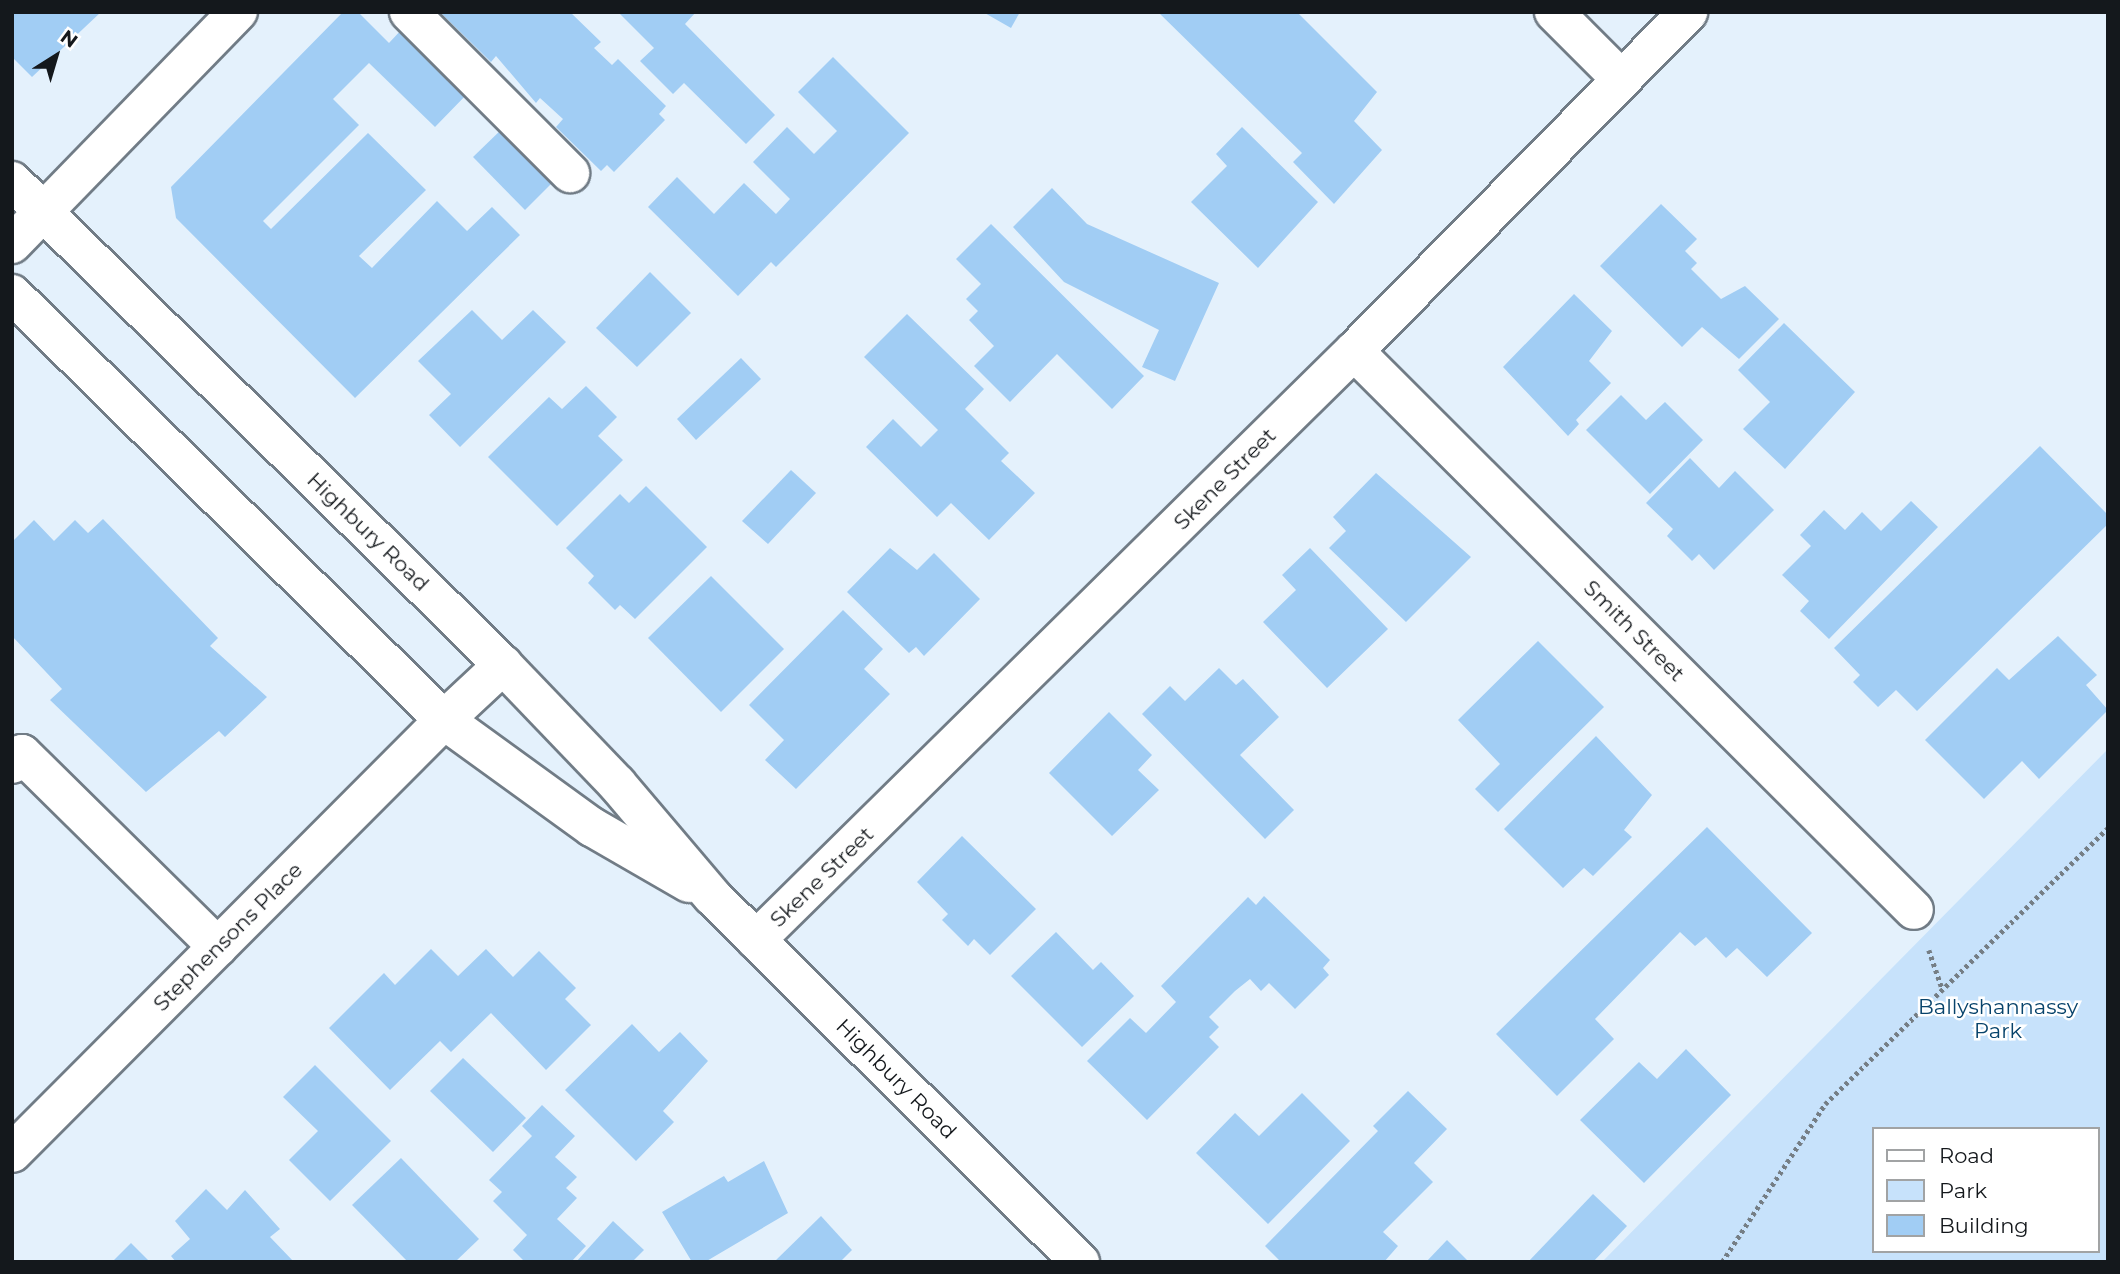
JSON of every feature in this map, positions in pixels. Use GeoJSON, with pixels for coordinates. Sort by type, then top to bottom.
{"type":"FeatureCollection","features":[{"type":"Feature","properties":{"kind":"main road"},"geometry":{"type":"LineString","coordinates":[[12,244],[238,12]]}},
{"type":"Feature","properties":{"kind":"main road"},"geometry":{"type":"LineString","coordinates":[[409,12],[570,173]]}},
{"type":"Feature","properties":{"kind":"main road"},"geometry":{"type":"LineString","coordinates":[[1554,12],[1621,79]]}},
{"type":"Feature","properties":{"kind":"main road","name":"Skene Street"},"geometry":{"type":"LineString","coordinates":[[756,940],[1354,351],[1688,12]]}},
{"type":"Feature","properties":{"kind":"main road","name":"Highbury Road"},"geometry":{"type":"LineString","coordinates":[[12,181],[503,665],[617,785],[712,896],[1080,1262]]}},
{"type":"Feature","properties":{"kind":"main road","name":"Highbury Road"},"geometry":{"type":"LineString","coordinates":[[12,294],[444,720],[592,827],[712,896]]}},
{"type":"Feature","properties":{"kind":"main road","name":"Smith Street"},"geometry":{"type":"LineString","coordinates":[[1354,351],[1914,910]]}},
{"type":"Feature","properties":{"kind":"main road","name":"Stephensons Place"},"geometry":{"type":"LineString","coordinates":[[12,1153],[444,720],[503,665]]}},
{"type":"Feature","properties":{"kind":"main road"},"geometry":{"type":"LineString","coordinates":[[12,764],[22,754],[218,947]]}},
{"type":"Feature","properties":{"kind":"path"},"geometry":{"type":"LineString","coordinates":[[1721,1262],[1825,1104],[2108,828]]}},
{"type":"Feature","properties":{"kind":"green space","name":"Ballyshannassy Park"},"geometry":{"type":"Polygon","coordinates":[[[2108,749],[2108,1262],[1602,1262],[2108,749]]]}},
{"type":"Feature","properties":{"kind":"building"},"geometry":{"type":"Polygon","coordinates":[[[12,12],[101,12],[32,77],[12,57],[12,12]]]}},
{"type":"Feature","properties":{"kind":"building"},"geometry":{"type":"Polygon","coordinates":[[[343,12],[358,12],[389,43],[403,28],[469,92],[435,127],[369,63],[333,99],[359,125],[263,221],[271,229],[368,133],[426,190],[359,256],[372,268],[437,201],[467,231],[492,207],[520,235],[355,398],[176,218],[171,187],[343,12]]]}},
{"type":"Feature","properties":{"kind":"building"},"geometry":{"type":"Polygon","coordinates":[[[440,12],[570,12],[601,42],[594,48],[612,65],[618,59],[666,106],[659,114],[665,120],[614,172],[607,165],[601,171],[556,127],[563,119],[540,98],[536,103],[496,56],[491,62],[440,12]]]}},
{"type":"Feature","properties":{"kind":"building"},"geometry":{"type":"Polygon","coordinates":[[[618,12],[696,12],[685,24],[775,115],[746,144],[684,83],[673,94],[640,61],[654,48],[618,12]]]}},
{"type":"Feature","properties":{"kind":"building"},"geometry":{"type":"Polygon","coordinates":[[[983,12],[1020,12],[1011,28],[983,12]]]}},
{"type":"Feature","properties":{"kind":"building"},"geometry":{"type":"Polygon","coordinates":[[[1158,12],[1297,12],[1377,92],[1354,121],[1382,150],[1334,204],[1293,162],[1302,153],[1158,12]]]}},
{"type":"Feature","properties":{"kind":"building"},"geometry":{"type":"Polygon","coordinates":[[[833,57],[909,133],[776,267],[771,262],[738,296],[648,207],[677,177],[714,214],[744,183],[776,214],[790,199],[753,162],[787,127],[814,154],[837,131],[798,92],[833,57]]]}},
{"type":"Feature","properties":{"kind":"building"},"geometry":{"type":"Polygon","coordinates":[[[504,127],[556,179],[525,210],[473,157],[504,127]]]}},
{"type":"Feature","properties":{"kind":"building"},"geometry":{"type":"Polygon","coordinates":[[[1242,127],[1318,202],[1258,268],[1191,202],[1227,166],[1216,154],[1242,127]]]}},
{"type":"Feature","properties":{"kind":"building"},"geometry":{"type":"Polygon","coordinates":[[[1052,188],[1087,224],[1219,283],[1175,381],[1142,367],[1159,330],[1064,282],[1013,227],[1052,188]]]}},
{"type":"Feature","properties":{"kind":"building"},"geometry":{"type":"Polygon","coordinates":[[[1661,204],[1697,239],[1685,251],[1697,263],[1691,269],[1721,299],[1745,286],[1779,319],[1739,359],[1702,327],[1682,347],[1600,266],[1661,204]]]}},
{"type":"Feature","properties":{"kind":"building"},"geometry":{"type":"Polygon","coordinates":[[[991,224],[1144,376],[1112,409],[1057,354],[1010,402],[974,366],[994,346],[969,320],[978,311],[966,299],[981,284],[956,259],[991,224]]]}},
{"type":"Feature","properties":{"kind":"building"},"geometry":{"type":"Polygon","coordinates":[[[650,272],[691,313],[637,367],[596,328],[650,272]]]}},
{"type":"Feature","properties":{"kind":"building"},"geometry":{"type":"Polygon","coordinates":[[[1574,294],[1612,331],[1589,361],[1611,383],[1576,420],[1579,424],[1568,436],[1503,367],[1574,294]]]}},
{"type":"Feature","properties":{"kind":"building"},"geometry":{"type":"Polygon","coordinates":[[[472,310],[502,340],[533,310],[566,342],[460,447],[429,415],[451,394],[418,361],[472,310]]]}},
{"type":"Feature","properties":{"kind":"building"},"geometry":{"type":"Polygon","coordinates":[[[907,314],[984,389],[965,409],[1009,453],[1001,461],[1035,493],[989,540],[951,503],[937,517],[866,447],[893,419],[921,447],[938,430],[864,357],[907,314]]]}},
{"type":"Feature","properties":{"kind":"building"},"geometry":{"type":"Polygon","coordinates":[[[1784,323],[1855,392],[1785,469],[1743,429],[1770,402],[1738,370],[1784,323]]]}},
{"type":"Feature","properties":{"kind":"building"},"geometry":{"type":"Polygon","coordinates":[[[741,358],[761,379],[696,440],[677,419],[741,358]]]}},
{"type":"Feature","properties":{"kind":"building"},"geometry":{"type":"Polygon","coordinates":[[[586,386],[617,417],[598,436],[623,460],[557,526],[488,457],[549,397],[562,409],[586,386]]]}},
{"type":"Feature","properties":{"kind":"building"},"geometry":{"type":"Polygon","coordinates":[[[1621,395],[1646,420],[1665,402],[1703,440],[1650,494],[1586,430],[1621,395]]]}},
{"type":"Feature","properties":{"kind":"building"},"geometry":{"type":"Polygon","coordinates":[[[2040,446],[2108,515],[2108,524],[1917,711],[1896,690],[1878,707],[1853,682],[1860,675],[1834,648],[2040,446]]]}},
{"type":"Feature","properties":{"kind":"building"},"geometry":{"type":"Polygon","coordinates":[[[1690,458],[1719,488],[1735,471],[1774,510],[1714,570],[1699,554],[1692,561],[1667,536],[1673,529],[1646,503],[1690,458]]]}},
{"type":"Feature","properties":{"kind":"building"},"geometry":{"type":"Polygon","coordinates":[[[791,470],[816,493],[768,544],[742,521],[791,470]]]}},
{"type":"Feature","properties":{"kind":"building"},"geometry":{"type":"Polygon","coordinates":[[[1376,473],[1471,557],[1406,622],[1329,548],[1346,531],[1333,517],[1376,473]]]}},
{"type":"Feature","properties":{"kind":"building"},"geometry":{"type":"Polygon","coordinates":[[[646,486],[707,547],[635,619],[620,605],[615,610],[588,583],[594,576],[566,548],[620,494],[629,503],[646,486]]]}},
{"type":"Feature","properties":{"kind":"building"},"geometry":{"type":"Polygon","coordinates":[[[1911,501],[1938,527],[1829,639],[1800,611],[1809,601],[1782,575],[1811,546],[1800,535],[1824,510],[1845,530],[1862,512],[1881,531],[1911,501]]]}},
{"type":"Feature","properties":{"kind":"building"},"geometry":{"type":"Polygon","coordinates":[[[103,519],[218,638],[210,646],[267,697],[225,737],[219,731],[146,792],[50,700],[62,689],[12,636],[12,542],[34,520],[54,541],[75,520],[88,533],[103,519]]]}},
{"type":"Feature","properties":{"kind":"building"},"geometry":{"type":"Polygon","coordinates":[[[890,548],[917,570],[934,553],[980,599],[924,656],[916,647],[909,653],[847,592],[890,548]]]}},
{"type":"Feature","properties":{"kind":"building"},"geometry":{"type":"Polygon","coordinates":[[[1310,548],[1388,629],[1327,688],[1263,622],[1296,590],[1282,575],[1310,548]]]}},
{"type":"Feature","properties":{"kind":"building"},"geometry":{"type":"Polygon","coordinates":[[[711,576],[784,649],[721,712],[648,638],[711,576]]]}},
{"type":"Feature","properties":{"kind":"building"},"geometry":{"type":"Polygon","coordinates":[[[843,610],[883,649],[864,669],[890,694],[796,789],[765,760],[784,740],[749,705],[843,610]]]}},
{"type":"Feature","properties":{"kind":"building"},"geometry":{"type":"Polygon","coordinates":[[[2058,636],[2097,675],[2086,685],[2108,710],[2039,779],[2022,761],[1984,799],[1925,740],[1997,668],[2009,680],[2058,636]]]}},
{"type":"Feature","properties":{"kind":"building"},"geometry":{"type":"Polygon","coordinates":[[[1538,641],[1604,707],[1498,812],[1475,789],[1500,764],[1458,720],[1538,641]]]}},
{"type":"Feature","properties":{"kind":"building"},"geometry":{"type":"Polygon","coordinates":[[[1219,668],[1236,685],[1243,679],[1279,717],[1240,755],[1294,810],[1265,839],[1142,714],[1170,686],[1185,701],[1219,668]]]}},
{"type":"Feature","properties":{"kind":"building"},"geometry":{"type":"Polygon","coordinates":[[[1109,712],[1152,755],[1138,770],[1159,790],[1112,836],[1049,773],[1109,712]]]}},
{"type":"Feature","properties":{"kind":"building"},"geometry":{"type":"Polygon","coordinates":[[[1596,736],[1652,795],[1624,830],[1632,837],[1593,876],[1584,868],[1563,888],[1504,829],[1596,736]]]}},
{"type":"Feature","properties":{"kind":"building"},"geometry":{"type":"Polygon","coordinates":[[[1707,827],[1812,933],[1767,977],[1737,948],[1726,958],[1706,937],[1695,946],[1680,932],[1595,1019],[1614,1039],[1557,1096],[1496,1034],[1707,827]]]}},
{"type":"Feature","properties":{"kind":"building"},"geometry":{"type":"Polygon","coordinates":[[[962,836],[1036,909],[990,955],[974,939],[968,946],[942,920],[948,914],[917,882],[962,836]]]}},
{"type":"Feature","properties":{"kind":"building"},"geometry":{"type":"Polygon","coordinates":[[[1264,896],[1330,960],[1323,968],[1329,975],[1295,1009],[1269,983],[1261,991],[1250,979],[1209,1017],[1219,1027],[1209,1037],[1219,1047],[1147,1120],[1087,1061],[1130,1018],[1146,1033],[1176,1002],[1161,986],[1248,897],[1256,905],[1264,896]]]}},
{"type":"Feature","properties":{"kind":"building"},"geometry":{"type":"Polygon","coordinates":[[[1056,932],[1093,970],[1101,962],[1134,996],[1082,1047],[1011,976],[1056,932]]]}},
{"type":"Feature","properties":{"kind":"building"},"geometry":{"type":"Polygon","coordinates":[[[431,949],[458,976],[486,949],[513,977],[539,951],[576,988],[565,999],[591,1025],[546,1070],[491,1013],[451,1052],[440,1041],[390,1090],[329,1028],[384,973],[395,985],[431,949]]]}},
{"type":"Feature","properties":{"kind":"building"},"geometry":{"type":"Polygon","coordinates":[[[632,1024],[659,1052],[680,1032],[708,1061],[663,1111],[674,1122],[636,1161],[565,1090],[632,1024]]]}},
{"type":"Feature","properties":{"kind":"building"},"geometry":{"type":"Polygon","coordinates":[[[1686,1049],[1731,1095],[1644,1183],[1580,1120],[1639,1062],[1657,1079],[1686,1049]]]}},
{"type":"Feature","properties":{"kind":"building"},"geometry":{"type":"Polygon","coordinates":[[[463,1058],[526,1118],[493,1152],[430,1091],[463,1058]]]}},
{"type":"Feature","properties":{"kind":"building"},"geometry":{"type":"Polygon","coordinates":[[[315,1065],[391,1141],[330,1201],[289,1160],[318,1131],[283,1097],[315,1065]]]}},
{"type":"Feature","properties":{"kind":"building"},"geometry":{"type":"Polygon","coordinates":[[[1408,1091],[1447,1129],[1414,1163],[1433,1182],[1383,1232],[1398,1246],[1384,1262],[1281,1262],[1265,1246],[1378,1131],[1373,1126],[1408,1091]]]}},
{"type":"Feature","properties":{"kind":"building"},"geometry":{"type":"Polygon","coordinates":[[[1302,1093],[1350,1141],[1268,1224],[1196,1153],[1235,1113],[1259,1136],[1302,1093]]]}},
{"type":"Feature","properties":{"kind":"building"},"geometry":{"type":"Polygon","coordinates":[[[542,1105],[575,1136],[555,1157],[577,1177],[566,1188],[577,1198],[557,1219],[586,1246],[571,1262],[525,1262],[513,1250],[527,1235],[493,1201],[502,1192],[489,1180],[532,1136],[522,1126],[542,1105]]]}},
{"type":"Feature","properties":{"kind":"building"},"geometry":{"type":"Polygon","coordinates":[[[401,1158],[479,1239],[455,1262],[408,1262],[352,1205],[401,1158]]]}},
{"type":"Feature","properties":{"kind":"building"},"geometry":{"type":"Polygon","coordinates":[[[764,1161],[788,1213],[705,1262],[692,1262],[662,1212],[724,1176],[728,1182],[764,1161]]]}},
{"type":"Feature","properties":{"kind":"building"},"geometry":{"type":"Polygon","coordinates":[[[206,1189],[227,1210],[245,1190],[280,1229],[270,1237],[294,1262],[176,1262],[171,1256],[190,1239],[175,1221],[206,1189]]]}},
{"type":"Feature","properties":{"kind":"building"},"geometry":{"type":"Polygon","coordinates":[[[1593,1194],[1627,1226],[1593,1262],[1528,1262],[1593,1194]]]}},
{"type":"Feature","properties":{"kind":"building"},"geometry":{"type":"Polygon","coordinates":[[[821,1216],[852,1250],[840,1262],[774,1262],[821,1216]]]}},
{"type":"Feature","properties":{"kind":"building"},"geometry":{"type":"Polygon","coordinates":[[[613,1221],[644,1250],[632,1262],[576,1262],[613,1221]]]}},
{"type":"Feature","properties":{"kind":"building"},"geometry":{"type":"Polygon","coordinates":[[[1447,1240],[1469,1262],[1426,1262],[1447,1240]]]}},
{"type":"Feature","properties":{"kind":"building"},"geometry":{"type":"Polygon","coordinates":[[[131,1243],[150,1262],[112,1262],[131,1243]]]}}]}
